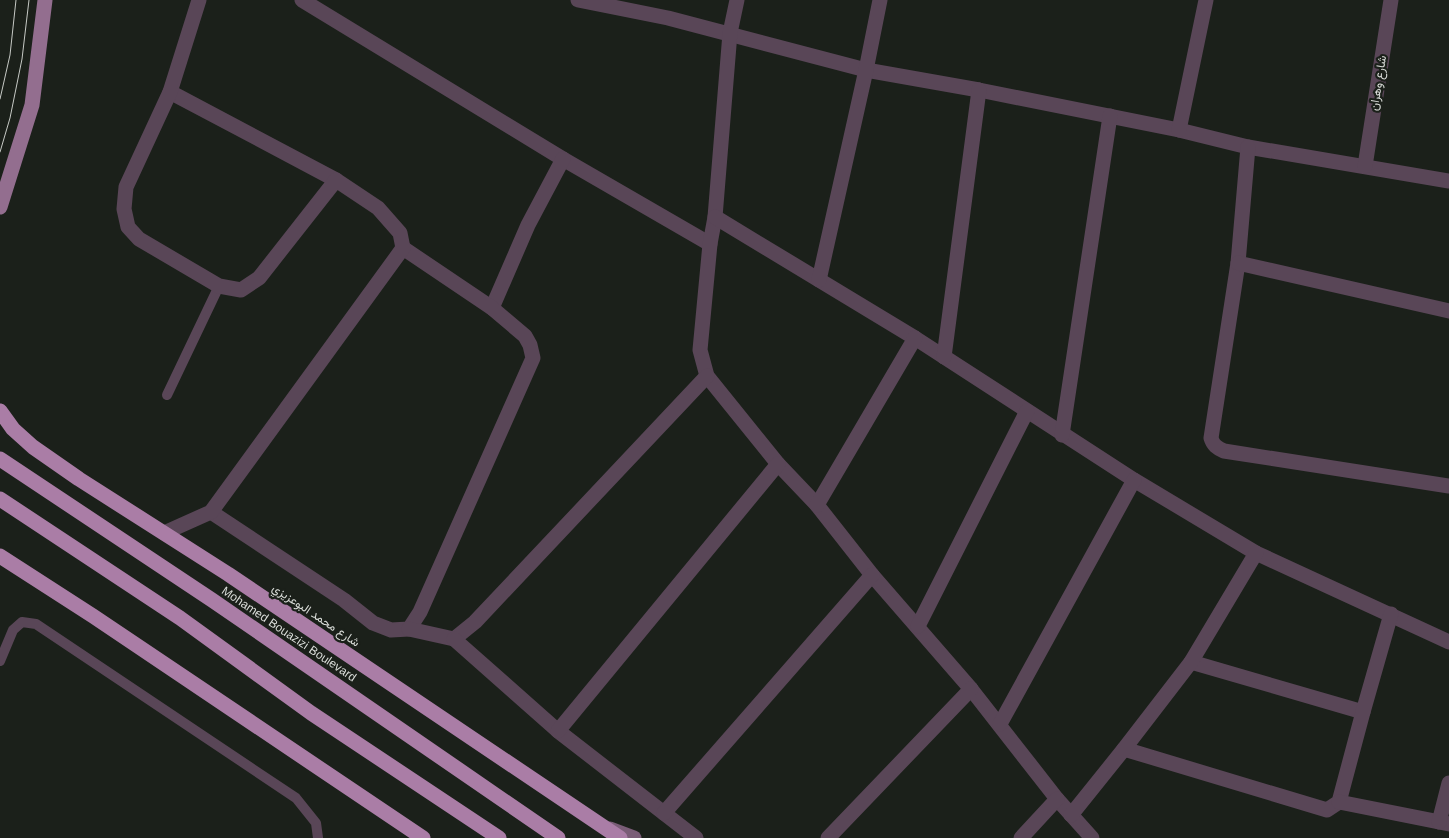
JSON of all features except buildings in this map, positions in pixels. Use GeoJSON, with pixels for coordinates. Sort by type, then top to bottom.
{"type":"FeatureCollection","features":[{"type":"Feature","properties":{"kind":"highway","name":"شارع محمد البوعزيزي"},"geometry":{"type":"LineString","coordinates":[[0,411],[13,429],[33,447],[615,834]]}},
{"type":"Feature","properties":{"kind":"highway","name":"Mohamed Bouazizi Boulevard"},"geometry":{"type":"LineString","coordinates":[[0,459],[212,600],[558,838]]}},
{"type":"Feature","properties":{"kind":"highway"},"geometry":{"type":"LineString","coordinates":[[0,499],[180,618],[312,713],[499,838]]}},
{"type":"Feature","properties":{"kind":"highway"},"geometry":{"type":"LineString","coordinates":[[0,556],[93,616],[423,838]]}},
{"type":"Feature","properties":{"kind":"main road"},"geometry":{"type":"LineString","coordinates":[[0,206],[32,105],[45,0]]}},
{"type":"Feature","properties":{"kind":"main road"},"geometry":{"type":"LineString","coordinates":[[615,834],[634,838]]}},
{"type":"Feature","properties":{"kind":"street"},"geometry":{"type":"LineString","coordinates":[[199,0],[170,92],[126,187],[124,209],[128,227],[139,239],[219,286],[241,290],[259,278],[336,180]]}},
{"type":"Feature","properties":{"kind":"street"},"geometry":{"type":"LineString","coordinates":[[302,0],[563,159],[710,244]]}},
{"type":"Feature","properties":{"kind":"street"},"geometry":{"type":"LineString","coordinates":[[578,0],[668,18],[730,33],[866,70],[979,90],[1180,130],[1248,147],[1449,180]]}},
{"type":"Feature","properties":{"kind":"street"},"geometry":{"type":"LineString","coordinates":[[737,0],[730,33],[715,217],[710,244],[700,350],[707,376],[778,464],[817,505],[872,575],[972,689],[1057,799],[1092,838]]}},
{"type":"Feature","properties":{"kind":"street"},"geometry":{"type":"LineString","coordinates":[[819,280],[880,0]]}},
{"type":"Feature","properties":{"kind":"street"},"geometry":{"type":"LineString","coordinates":[[1180,130],[1206,0]]}},
{"type":"Feature","properties":{"kind":"street","name":"شارع وهران"},"geometry":{"type":"LineString","coordinates":[[1365,166],[1390,0]]}},
{"type":"Feature","properties":{"kind":"street"},"geometry":{"type":"LineString","coordinates":[[944,357],[979,90]]}},
{"type":"Feature","properties":{"kind":"street"},"geometry":{"type":"LineString","coordinates":[[170,92],[336,180],[378,208],[400,233],[403,248],[492,308],[525,336],[530,345],[533,358],[420,612],[409,629]]}},
{"type":"Feature","properties":{"kind":"street"},"geometry":{"type":"LineString","coordinates":[[1062,435],[1110,116]]}},
{"type":"Feature","properties":{"kind":"street"},"geometry":{"type":"LineString","coordinates":[[1248,147],[1238,263],[1211,438],[1213,443],[1217,448],[1224,451],[1449,486]]}},
{"type":"Feature","properties":{"kind":"street"},"geometry":{"type":"LineString","coordinates":[[492,308],[528,224],[563,159]]}},
{"type":"Feature","properties":{"kind":"street"},"geometry":{"type":"LineString","coordinates":[[715,217],[914,338],[1134,480],[1256,553],[1449,642]]}},
{"type":"Feature","properties":{"kind":"street"},"geometry":{"type":"LineString","coordinates":[[164,533],[211,512],[403,248]]}},
{"type":"Feature","properties":{"kind":"street"},"geometry":{"type":"LineString","coordinates":[[1238,263],[1449,311]]}},
{"type":"Feature","properties":{"kind":"street"},"geometry":{"type":"LineString","coordinates":[[817,505],[914,338]]}},
{"type":"Feature","properties":{"kind":"street"},"geometry":{"type":"LineString","coordinates":[[454,639],[474,622],[707,376]]}},
{"type":"Feature","properties":{"kind":"street"},"geometry":{"type":"LineString","coordinates":[[918,626],[1027,411]]}},
{"type":"Feature","properties":{"kind":"street"},"geometry":{"type":"LineString","coordinates":[[558,731],[778,464]]}},
{"type":"Feature","properties":{"kind":"street"},"geometry":{"type":"LineString","coordinates":[[1000,724],[1134,480]]}},
{"type":"Feature","properties":{"kind":"street"},"geometry":{"type":"LineString","coordinates":[[211,512],[344,600],[372,622],[391,630],[409,629],[454,639],[558,731],[696,838]]}},
{"type":"Feature","properties":{"kind":"street"},"geometry":{"type":"LineString","coordinates":[[1071,815],[1191,662],[1256,553]]}},
{"type":"Feature","properties":{"kind":"street"},"geometry":{"type":"LineString","coordinates":[[664,813],[872,575]]}},
{"type":"Feature","properties":{"kind":"street"},"geometry":{"type":"LineString","coordinates":[[1124,749],[1327,810],[1339,802],[1391,614]]}},
{"type":"Feature","properties":{"kind":"street"},"geometry":{"type":"LineString","coordinates":[[1191,662],[1363,712]]}},
{"type":"Feature","properties":{"kind":"street"},"geometry":{"type":"LineString","coordinates":[[828,838],[972,689]]}},
{"type":"Feature","properties":{"kind":"street"},"geometry":{"type":"LineString","coordinates":[[1339,802],[1444,823],[1449,783]]}},
{"type":"Feature","properties":{"kind":"street"},"geometry":{"type":"LineString","coordinates":[[1021,838],[1057,799]]}},
{"type":"Feature","properties":{"kind":"lane"},"geometry":{"type":"LineString","coordinates":[[167,394],[219,286]]}},
{"type":"Feature","properties":{"kind":"lane"},"geometry":{"type":"LineString","coordinates":[[0,660],[13,630],[22,622],[36,624],[296,798],[316,823],[318,838]]}},
{"type":"Feature","properties":{"kind":"tram line"},"geometry":{"type":"LineString","coordinates":[[0,99],[10,55],[16,0]]}},
{"type":"Feature","properties":{"kind":"tram line"},"geometry":{"type":"LineString","coordinates":[[0,152],[10,118],[22,59],[29,0]]}}]}
